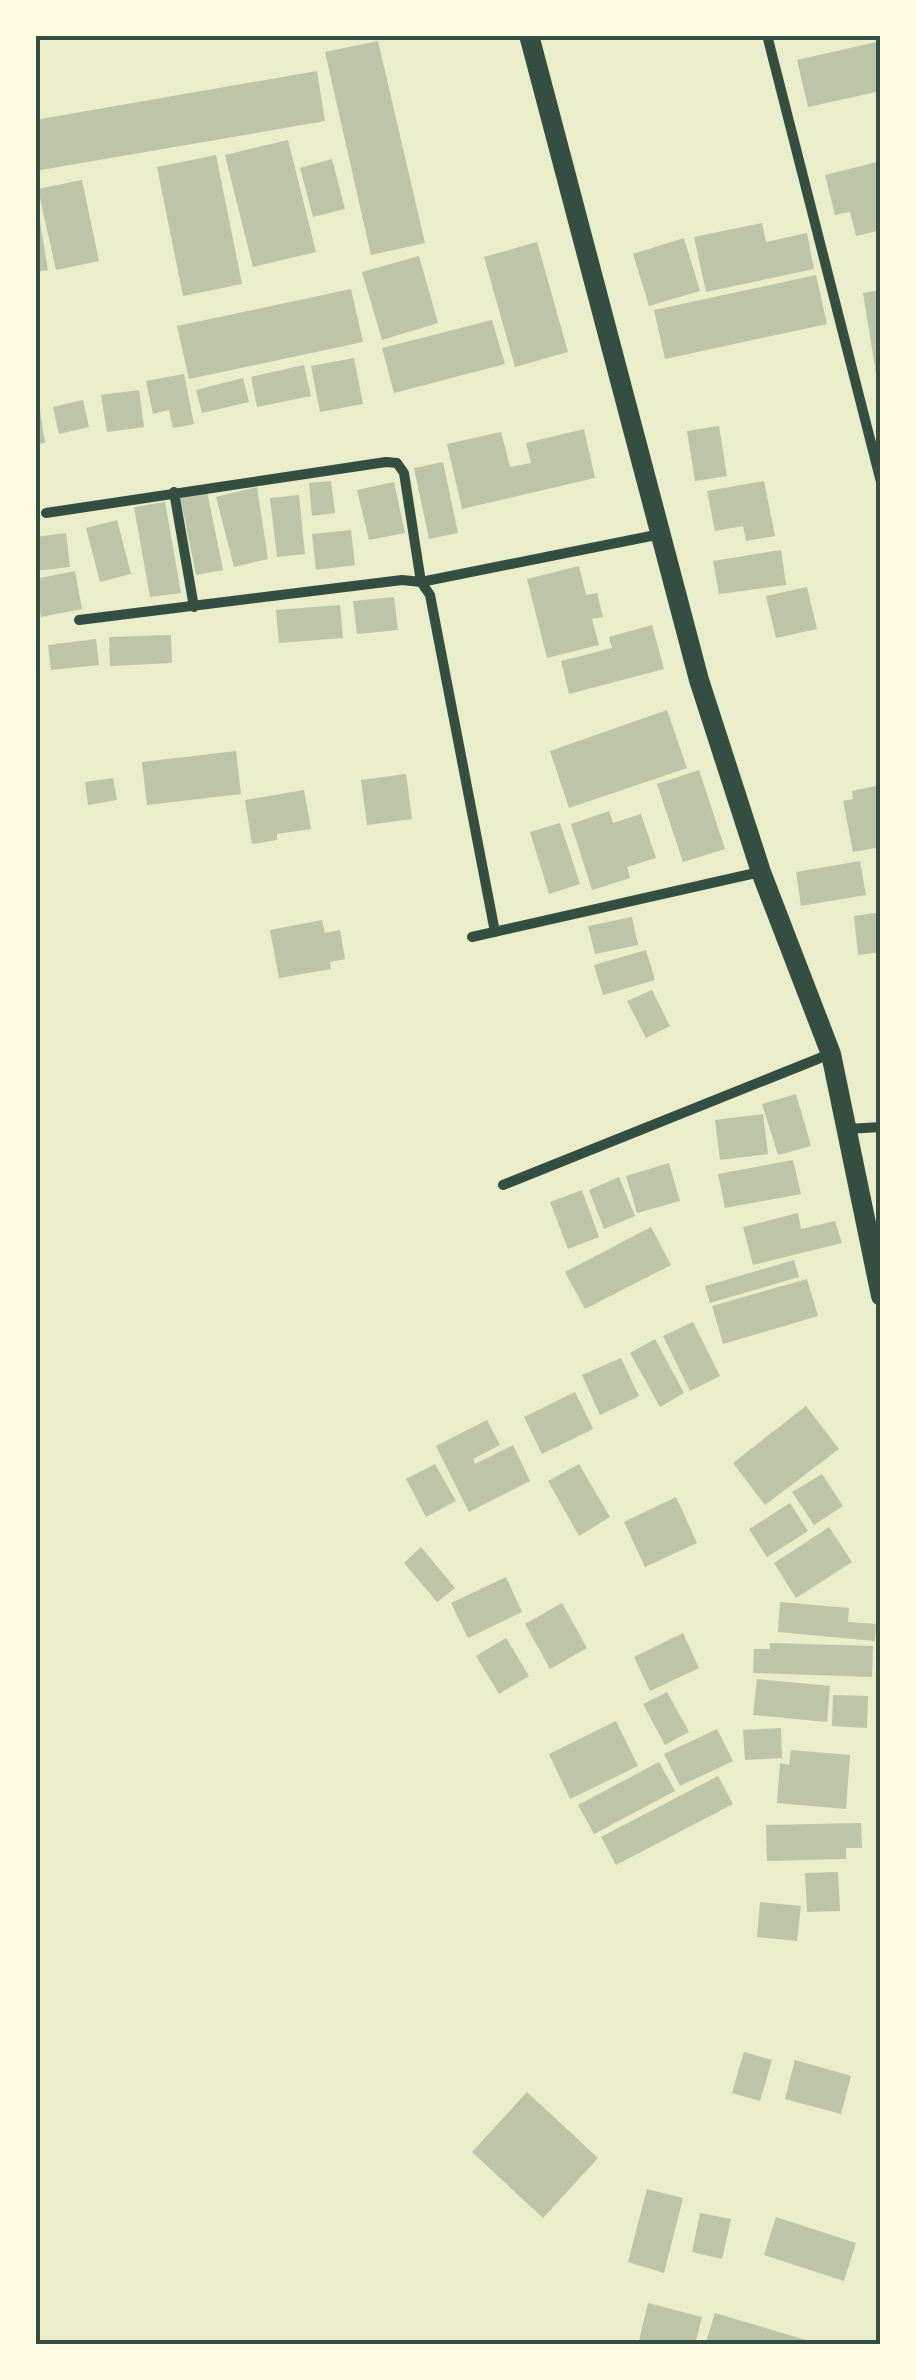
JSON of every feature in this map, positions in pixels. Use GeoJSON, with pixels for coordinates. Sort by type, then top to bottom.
{"type":"FeatureCollection","features":[{"type":"Feature","properties":{"kind":"main road"},"geometry":{"type":"LineString","coordinates":[[529,35],[699,680],[761,872],[831,1054],[881,1296]]}},
{"type":"Feature","properties":{"kind":"street"},"geometry":{"type":"LineString","coordinates":[[767,35],[881,482]]}},
{"type":"Feature","properties":{"kind":"street"},"geometry":{"type":"LineString","coordinates":[[46,513],[397,463],[404,472],[422,582],[430,595],[494,932]]}},
{"type":"Feature","properties":{"kind":"street"},"geometry":{"type":"LineString","coordinates":[[174,492],[194,607]]}},
{"type":"Feature","properties":{"kind":"street"},"geometry":{"type":"LineString","coordinates":[[79,620],[402,580],[422,582],[661,534]]}},
{"type":"Feature","properties":{"kind":"street"},"geometry":{"type":"LineString","coordinates":[[472,938],[761,872]]}},
{"type":"Feature","properties":{"kind":"street"},"geometry":{"type":"LineString","coordinates":[[503,1185],[831,1054]]}},
{"type":"Feature","properties":{"kind":"street"},"geometry":{"type":"LineString","coordinates":[[846,1130],[881,1127]]}},
{"type":"Feature","properties":{"kind":"building"},"geometry":{"type":"Polygon","coordinates":[[[378,41],[425,243],[371,255],[325,52],[378,41]]]}},
{"type":"Feature","properties":{"kind":"building"},"geometry":{"type":"Polygon","coordinates":[[[881,41],[881,91],[808,107],[797,60],[881,41]]]}},
{"type":"Feature","properties":{"kind":"building"},"geometry":{"type":"Polygon","coordinates":[[[317,71],[325,121],[35,171],[35,120],[317,71]]]}},
{"type":"Feature","properties":{"kind":"building"},"geometry":{"type":"Polygon","coordinates":[[[288,140],[316,252],[253,267],[225,155],[288,140]]]}},
{"type":"Feature","properties":{"kind":"building"},"geometry":{"type":"Polygon","coordinates":[[[216,155],[242,284],[183,296],[157,167],[216,155]]]}},
{"type":"Feature","properties":{"kind":"building"},"geometry":{"type":"Polygon","coordinates":[[[332,159],[345,209],[313,217],[300,168],[332,159]]]}},
{"type":"Feature","properties":{"kind":"building"},"geometry":{"type":"Polygon","coordinates":[[[881,161],[881,230],[856,236],[850,212],[835,215],[825,175],[881,161]]]}},
{"type":"Feature","properties":{"kind":"building"},"geometry":{"type":"Polygon","coordinates":[[[82,180],[99,261],[56,270],[38,189],[82,180]]]}},
{"type":"Feature","properties":{"kind":"building"},"geometry":{"type":"Polygon","coordinates":[[[35,205],[48,270],[35,272],[35,205]]]}},
{"type":"Feature","properties":{"kind":"building"},"geometry":{"type":"Polygon","coordinates":[[[762,223],[766,242],[807,233],[814,269],[706,292],[694,237],[762,223]]]}},
{"type":"Feature","properties":{"kind":"building"},"geometry":{"type":"Polygon","coordinates":[[[684,238],[700,291],[649,306],[633,254],[684,238]]]}},
{"type":"Feature","properties":{"kind":"building"},"geometry":{"type":"Polygon","coordinates":[[[537,242],[568,352],[515,367],[484,257],[537,242]]]}},
{"type":"Feature","properties":{"kind":"building"},"geometry":{"type":"Polygon","coordinates":[[[419,256],[438,323],[382,340],[362,272],[419,256]]]}},
{"type":"Feature","properties":{"kind":"building"},"geometry":{"type":"Polygon","coordinates":[[[816,275],[827,324],[665,359],[654,310],[816,275]]]}},
{"type":"Feature","properties":{"kind":"building"},"geometry":{"type":"Polygon","coordinates":[[[351,289],[363,342],[189,379],[177,326],[351,289]]]}},
{"type":"Feature","properties":{"kind":"building"},"geometry":{"type":"Polygon","coordinates":[[[881,290],[881,392],[879,392],[863,293],[881,290]]]}},
{"type":"Feature","properties":{"kind":"building"},"geometry":{"type":"Polygon","coordinates":[[[492,320],[505,364],[394,393],[382,348],[492,320]]]}},
{"type":"Feature","properties":{"kind":"building"},"geometry":{"type":"Polygon","coordinates":[[[354,358],[363,404],[320,412],[311,366],[354,358]]]}},
{"type":"Feature","properties":{"kind":"building"},"geometry":{"type":"Polygon","coordinates":[[[304,365],[311,396],[257,407],[251,377],[304,365]]]}},
{"type":"Feature","properties":{"kind":"building"},"geometry":{"type":"Polygon","coordinates":[[[184,374],[194,424],[173,428],[169,410],[153,414],[146,381],[184,374]]]}},
{"type":"Feature","properties":{"kind":"building"},"geometry":{"type":"Polygon","coordinates":[[[243,378],[249,402],[202,413],[196,390],[243,378]]]}},
{"type":"Feature","properties":{"kind":"building"},"geometry":{"type":"Polygon","coordinates":[[[139,390],[144,427],[107,432],[101,395],[139,390]]]}},
{"type":"Feature","properties":{"kind":"building"},"geometry":{"type":"Polygon","coordinates":[[[83,400],[89,427],[59,434],[53,407],[83,400]]]}},
{"type":"Feature","properties":{"kind":"building"},"geometry":{"type":"Polygon","coordinates":[[[39,404],[45,443],[35,444],[35,405],[39,404]]]}},
{"type":"Feature","properties":{"kind":"building"},"geometry":{"type":"Polygon","coordinates":[[[719,426],[727,476],[695,481],[687,431],[719,426]]]}},
{"type":"Feature","properties":{"kind":"building"},"geometry":{"type":"Polygon","coordinates":[[[584,429],[595,478],[462,509],[447,444],[501,432],[510,467],[531,463],[526,443],[584,429]]]}},
{"type":"Feature","properties":{"kind":"building"},"geometry":{"type":"Polygon","coordinates":[[[443,462],[458,533],[429,539],[414,468],[443,462]]]}},
{"type":"Feature","properties":{"kind":"building"},"geometry":{"type":"Polygon","coordinates":[[[331,481],[335,513],[312,516],[309,483],[331,481]]]}},
{"type":"Feature","properties":{"kind":"building"},"geometry":{"type":"Polygon","coordinates":[[[764,481],[775,536],[746,541],[743,526],[715,531],[707,491],[764,481]]]}},
{"type":"Feature","properties":{"kind":"building"},"geometry":{"type":"Polygon","coordinates":[[[394,482],[405,533],[369,540],[357,490],[394,482]]]}},
{"type":"Feature","properties":{"kind":"building"},"geometry":{"type":"Polygon","coordinates":[[[257,487],[268,559],[234,567],[216,497],[257,487]]]}},
{"type":"Feature","properties":{"kind":"building"},"geometry":{"type":"Polygon","coordinates":[[[207,491],[223,570],[196,575],[180,496],[207,491]]]}},
{"type":"Feature","properties":{"kind":"building"},"geometry":{"type":"Polygon","coordinates":[[[299,495],[305,554],[277,557],[270,498],[299,495]]]}},
{"type":"Feature","properties":{"kind":"building"},"geometry":{"type":"Polygon","coordinates":[[[165,502],[181,593],[150,597],[134,507],[165,502]]]}},
{"type":"Feature","properties":{"kind":"building"},"geometry":{"type":"Polygon","coordinates":[[[117,520],[131,574],[100,582],[86,528],[117,520]]]}},
{"type":"Feature","properties":{"kind":"building"},"geometry":{"type":"Polygon","coordinates":[[[351,530],[355,565],[316,570],[312,534],[351,530]]]}},
{"type":"Feature","properties":{"kind":"building"},"geometry":{"type":"Polygon","coordinates":[[[66,533],[70,567],[35,571],[35,537],[66,533]]]}},
{"type":"Feature","properties":{"kind":"building"},"geometry":{"type":"Polygon","coordinates":[[[781,550],[786,585],[719,594],[713,561],[781,550]]]}},
{"type":"Feature","properties":{"kind":"building"},"geometry":{"type":"Polygon","coordinates":[[[579,566],[586,595],[597,593],[603,617],[592,619],[599,645],[547,658],[527,579],[579,566]]]}},
{"type":"Feature","properties":{"kind":"building"},"geometry":{"type":"Polygon","coordinates":[[[75,571],[82,609],[41,617],[35,579],[75,571]]]}},
{"type":"Feature","properties":{"kind":"building"},"geometry":{"type":"Polygon","coordinates":[[[807,587],[817,629],[776,638],[766,596],[807,587]]]}},
{"type":"Feature","properties":{"kind":"building"},"geometry":{"type":"Polygon","coordinates":[[[394,597],[398,630],[357,634],[353,601],[394,597]]]}},
{"type":"Feature","properties":{"kind":"building"},"geometry":{"type":"Polygon","coordinates":[[[340,605],[343,638],[279,643],[276,610],[340,605]]]}},
{"type":"Feature","properties":{"kind":"building"},"geometry":{"type":"Polygon","coordinates":[[[652,625],[664,669],[569,694],[561,661],[612,648],[609,637],[652,625]]]}},
{"type":"Feature","properties":{"kind":"building"},"geometry":{"type":"Polygon","coordinates":[[[171,635],[172,663],[110,666],[109,637],[171,635]]]}},
{"type":"Feature","properties":{"kind":"building"},"geometry":{"type":"Polygon","coordinates":[[[96,639],[99,665],[51,670],[48,645],[96,639]]]}},
{"type":"Feature","properties":{"kind":"building"},"geometry":{"type":"Polygon","coordinates":[[[667,710],[687,768],[569,808],[550,751],[667,710]]]}},
{"type":"Feature","properties":{"kind":"building"},"geometry":{"type":"Polygon","coordinates":[[[236,751],[241,794],[147,805],[142,762],[236,751]]]}},
{"type":"Feature","properties":{"kind":"building"},"geometry":{"type":"Polygon","coordinates":[[[699,770],[725,849],[683,862],[657,784],[699,770]]]}},
{"type":"Feature","properties":{"kind":"building"},"geometry":{"type":"Polygon","coordinates":[[[406,774],[412,819],[367,825],[361,780],[406,774]]]}},
{"type":"Feature","properties":{"kind":"building"},"geometry":{"type":"Polygon","coordinates":[[[113,778],[117,800],[88,805],[85,782],[113,778]]]}},
{"type":"Feature","properties":{"kind":"building"},"geometry":{"type":"Polygon","coordinates":[[[881,785],[881,847],[853,852],[843,801],[853,799],[852,791],[881,785]]]}},
{"type":"Feature","properties":{"kind":"building"},"geometry":{"type":"Polygon","coordinates":[[[304,790],[311,829],[277,834],[277,840],[252,844],[245,800],[304,790]]]}},
{"type":"Feature","properties":{"kind":"building"},"geometry":{"type":"Polygon","coordinates":[[[609,811],[613,823],[641,814],[656,858],[627,867],[630,878],[592,890],[571,824],[609,811]]]}},
{"type":"Feature","properties":{"kind":"building"},"geometry":{"type":"Polygon","coordinates":[[[560,823],[580,884],[549,894],[530,832],[560,823]]]}},
{"type":"Feature","properties":{"kind":"building"},"geometry":{"type":"Polygon","coordinates":[[[860,861],[866,895],[801,906],[796,872],[860,861]]]}},
{"type":"Feature","properties":{"kind":"building"},"geometry":{"type":"Polygon","coordinates":[[[881,912],[881,952],[858,955],[854,916],[881,912]]]}},
{"type":"Feature","properties":{"kind":"building"},"geometry":{"type":"Polygon","coordinates":[[[632,917],[638,945],[595,954],[588,926],[632,917]]]}},
{"type":"Feature","properties":{"kind":"building"},"geometry":{"type":"Polygon","coordinates":[[[322,920],[325,933],[340,930],[345,959],[330,962],[331,969],[279,978],[270,930],[322,920]]]}},
{"type":"Feature","properties":{"kind":"building"},"geometry":{"type":"Polygon","coordinates":[[[646,950],[655,980],[603,995],[594,965],[646,950]]]}},
{"type":"Feature","properties":{"kind":"building"},"geometry":{"type":"Polygon","coordinates":[[[652,990],[670,1026],[646,1038],[627,1001],[652,990]]]}},
{"type":"Feature","properties":{"kind":"building"},"geometry":{"type":"Polygon","coordinates":[[[796,1094],[811,1146],[778,1155],[762,1104],[796,1094]]]}},
{"type":"Feature","properties":{"kind":"building"},"geometry":{"type":"Polygon","coordinates":[[[763,1114],[768,1154],[720,1160],[715,1120],[763,1114]]]}},
{"type":"Feature","properties":{"kind":"building"},"geometry":{"type":"Polygon","coordinates":[[[793,1160],[801,1194],[725,1208],[718,1174],[793,1160]]]}},
{"type":"Feature","properties":{"kind":"building"},"geometry":{"type":"Polygon","coordinates":[[[669,1163],[680,1201],[637,1213],[626,1176],[669,1163]]]}},
{"type":"Feature","properties":{"kind":"building"},"geometry":{"type":"Polygon","coordinates":[[[619,1177],[635,1216],[604,1229],[589,1190],[619,1177]]]}},
{"type":"Feature","properties":{"kind":"building"},"geometry":{"type":"Polygon","coordinates":[[[582,1190],[599,1237],[568,1249],[550,1202],[582,1190]]]}},
{"type":"Feature","properties":{"kind":"building"},"geometry":{"type":"Polygon","coordinates":[[[798,1213],[801,1229],[835,1221],[842,1243],[753,1265],[743,1227],[798,1213]]]}},
{"type":"Feature","properties":{"kind":"building"},"geometry":{"type":"Polygon","coordinates":[[[651,1227],[671,1265],[585,1309],[565,1272],[651,1227]]]}},
{"type":"Feature","properties":{"kind":"building"},"geometry":{"type":"Polygon","coordinates":[[[794,1260],[799,1277],[710,1303],[705,1286],[794,1260]]]}},
{"type":"Feature","properties":{"kind":"building"},"geometry":{"type":"Polygon","coordinates":[[[807,1279],[818,1316],[723,1344],[712,1306],[807,1279]]]}},
{"type":"Feature","properties":{"kind":"building"},"geometry":{"type":"Polygon","coordinates":[[[693,1322],[720,1376],[690,1391],[663,1336],[693,1322]]]}},
{"type":"Feature","properties":{"kind":"building"},"geometry":{"type":"Polygon","coordinates":[[[655,1339],[684,1393],[660,1407],[630,1353],[655,1339]]]}},
{"type":"Feature","properties":{"kind":"building"},"geometry":{"type":"Polygon","coordinates":[[[621,1358],[639,1396],[600,1415],[582,1375],[621,1358]]]}},
{"type":"Feature","properties":{"kind":"building"},"geometry":{"type":"Polygon","coordinates":[[[575,1392],[593,1429],[542,1454],[524,1417],[575,1392]]]}},
{"type":"Feature","properties":{"kind":"building"},"geometry":{"type":"Polygon","coordinates":[[[806,1406],[839,1449],[765,1505],[733,1463],[806,1406]]]}},
{"type":"Feature","properties":{"kind":"building"},"geometry":{"type":"Polygon","coordinates":[[[487,1420],[500,1445],[473,1459],[475,1464],[513,1445],[530,1481],[469,1512],[436,1446],[487,1420]]]}},
{"type":"Feature","properties":{"kind":"building"},"geometry":{"type":"Polygon","coordinates":[[[435,1464],[456,1501],[426,1517],[406,1479],[435,1464]]]}},
{"type":"Feature","properties":{"kind":"building"},"geometry":{"type":"Polygon","coordinates":[[[579,1464],[610,1517],[579,1536],[548,1481],[579,1464]]]}},
{"type":"Feature","properties":{"kind":"building"},"geometry":{"type":"Polygon","coordinates":[[[822,1474],[843,1506],[814,1525],[792,1492],[822,1474]]]}},
{"type":"Feature","properties":{"kind":"building"},"geometry":{"type":"Polygon","coordinates":[[[676,1497],[697,1543],[645,1567],[624,1522],[676,1497]]]}},
{"type":"Feature","properties":{"kind":"building"},"geometry":{"type":"Polygon","coordinates":[[[790,1503],[808,1531],[767,1557],[749,1529],[790,1503]]]}},
{"type":"Feature","properties":{"kind":"building"},"geometry":{"type":"Polygon","coordinates":[[[829,1527],[852,1562],[796,1598],[774,1563],[829,1527]]]}},
{"type":"Feature","properties":{"kind":"building"},"geometry":{"type":"Polygon","coordinates":[[[421,1547],[455,1588],[437,1602],[404,1563],[421,1547]]]}},
{"type":"Feature","properties":{"kind":"building"},"geometry":{"type":"Polygon","coordinates":[[[506,1577],[522,1612],[468,1638],[451,1603],[506,1577]]]}},
{"type":"Feature","properties":{"kind":"building"},"geometry":{"type":"Polygon","coordinates":[[[780,1602],[849,1608],[848,1622],[876,1624],[875,1641],[778,1632],[780,1602]]]}},
{"type":"Feature","properties":{"kind":"building"},"geometry":{"type":"Polygon","coordinates":[[[562,1603],[587,1648],[550,1669],[525,1624],[562,1603]]]}},
{"type":"Feature","properties":{"kind":"building"},"geometry":{"type":"Polygon","coordinates":[[[683,1633],[699,1668],[650,1691],[634,1657],[683,1633]]]}},
{"type":"Feature","properties":{"kind":"building"},"geometry":{"type":"Polygon","coordinates":[[[506,1638],[529,1676],[499,1694],[476,1656],[506,1638]]]}},
{"type":"Feature","properties":{"kind":"building"},"geometry":{"type":"Polygon","coordinates":[[[770,1643],[873,1646],[872,1677],[753,1673],[754,1649],[770,1649],[770,1643]]]}},
{"type":"Feature","properties":{"kind":"building"},"geometry":{"type":"Polygon","coordinates":[[[757,1679],[830,1686],[827,1722],[753,1715],[757,1679]]]}},
{"type":"Feature","properties":{"kind":"building"},"geometry":{"type":"Polygon","coordinates":[[[667,1692],[689,1732],[665,1745],[643,1704],[667,1692]]]}},
{"type":"Feature","properties":{"kind":"building"},"geometry":{"type":"Polygon","coordinates":[[[833,1695],[868,1696],[867,1728],[832,1726],[833,1695]]]}},
{"type":"Feature","properties":{"kind":"building"},"geometry":{"type":"Polygon","coordinates":[[[616,1721],[638,1766],[570,1799],[549,1754],[616,1721]]]}},
{"type":"Feature","properties":{"kind":"building"},"geometry":{"type":"Polygon","coordinates":[[[781,1728],[782,1758],[745,1760],[743,1730],[781,1728]]]}},
{"type":"Feature","properties":{"kind":"building"},"geometry":{"type":"Polygon","coordinates":[[[717,1729],[733,1761],[680,1786],[664,1754],[717,1729]]]}},
{"type":"Feature","properties":{"kind":"building"},"geometry":{"type":"Polygon","coordinates":[[[791,1750],[850,1755],[846,1809],[777,1803],[780,1763],[789,1765],[791,1750]]]}},
{"type":"Feature","properties":{"kind":"building"},"geometry":{"type":"Polygon","coordinates":[[[659,1762],[675,1791],[594,1834],[578,1805],[659,1762]]]}},
{"type":"Feature","properties":{"kind":"building"},"geometry":{"type":"Polygon","coordinates":[[[718,1776],[733,1804],[616,1865],[601,1837],[718,1776]]]}},
{"type":"Feature","properties":{"kind":"building"},"geometry":{"type":"Polygon","coordinates":[[[861,1823],[862,1848],[846,1848],[846,1859],[767,1861],[766,1825],[861,1823]]]}},
{"type":"Feature","properties":{"kind":"building"},"geometry":{"type":"Polygon","coordinates":[[[838,1872],[840,1911],[807,1912],[805,1873],[838,1872]]]}},
{"type":"Feature","properties":{"kind":"building"},"geometry":{"type":"Polygon","coordinates":[[[760,1902],[801,1906],[797,1941],[757,1937],[760,1902]]]}},
{"type":"Feature","properties":{"kind":"building"},"geometry":{"type":"Polygon","coordinates":[[[744,2052],[772,2060],[760,2101],[732,2093],[744,2052]]]}},
{"type":"Feature","properties":{"kind":"building"},"geometry":{"type":"Polygon","coordinates":[[[795,2060],[851,2076],[841,2114],[785,2099],[795,2060]]]}},
{"type":"Feature","properties":{"kind":"building"},"geometry":{"type":"Polygon","coordinates":[[[527,2092],[598,2158],[543,2218],[472,2152],[527,2092]]]}},
{"type":"Feature","properties":{"kind":"building"},"geometry":{"type":"Polygon","coordinates":[[[647,2189],[683,2198],[664,2273],[628,2262],[647,2189]]]}},
{"type":"Feature","properties":{"kind":"building"},"geometry":{"type":"Polygon","coordinates":[[[700,2213],[731,2219],[722,2259],[692,2252],[700,2213]]]}},
{"type":"Feature","properties":{"kind":"building"},"geometry":{"type":"Polygon","coordinates":[[[776,2217],[856,2243],[844,2281],[764,2255],[776,2217]]]}},
{"type":"Feature","properties":{"kind":"building"},"geometry":{"type":"Polygon","coordinates":[[[648,2303],[702,2317],[695,2345],[638,2345],[648,2303]]]}},
{"type":"Feature","properties":{"kind":"building"},"geometry":{"type":"Polygon","coordinates":[[[715,2313],[819,2344],[819,2345],[705,2345],[715,2313]]]}}]}
